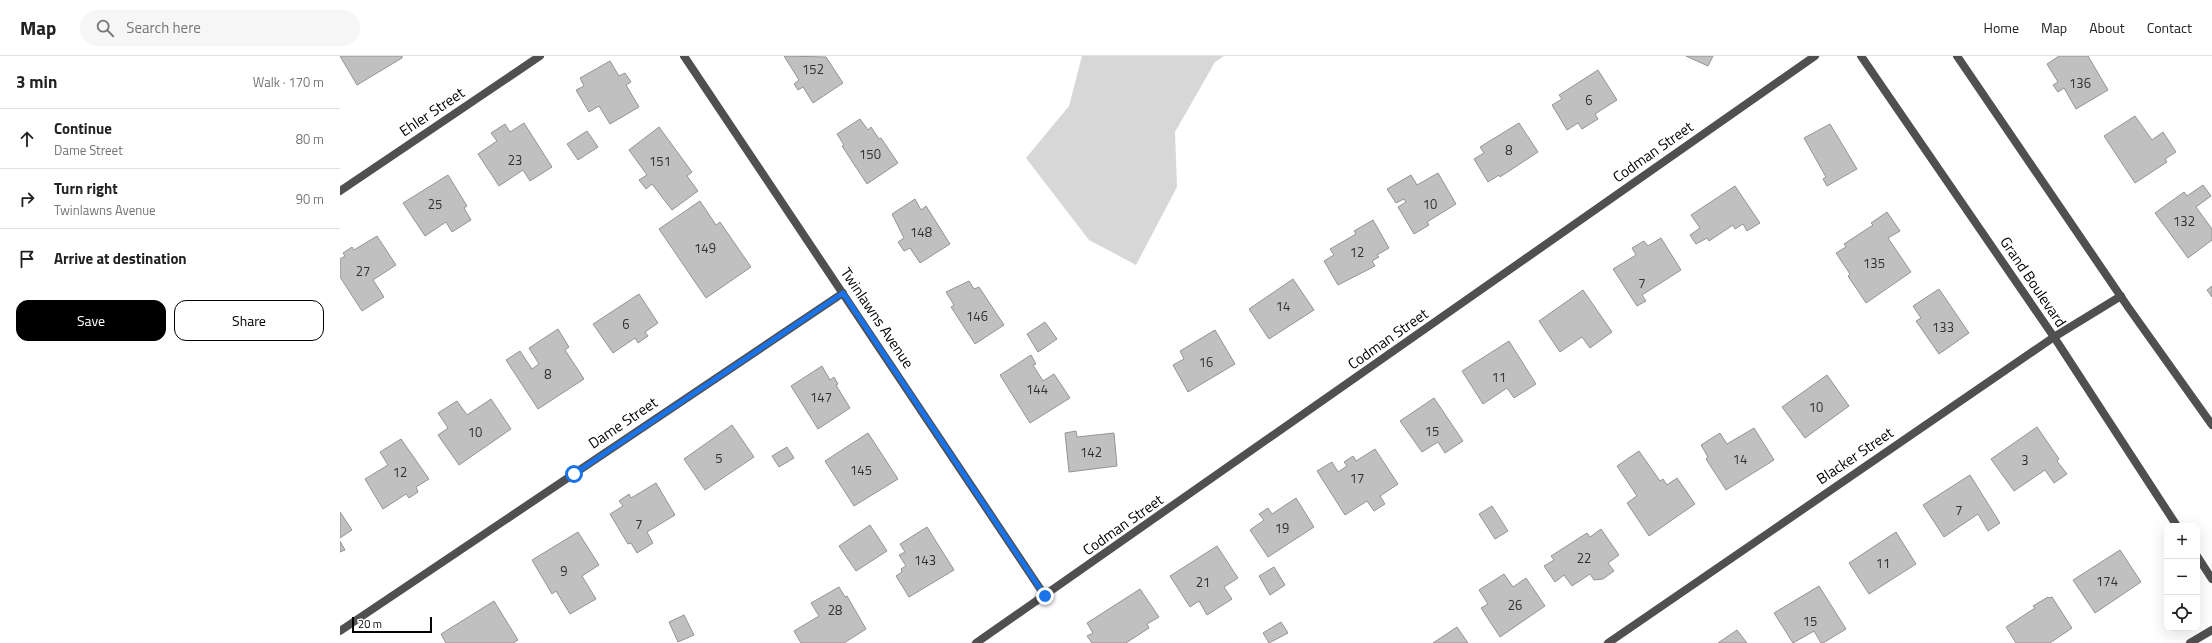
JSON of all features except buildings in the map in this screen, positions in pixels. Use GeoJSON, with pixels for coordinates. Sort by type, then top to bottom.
{"type":"FeatureCollection","features":[{"type":"Feature","properties":{"kind":"street","name":"Ehler Street"},"geometry":{"type":"LineString","coordinates":[[340,191],[540,56]]}},
{"type":"Feature","properties":{"kind":"street","name":"Twinlawns Avenue"},"geometry":{"type":"LineString","coordinates":[[684,56],[1045,596]]}},
{"type":"Feature","properties":{"kind":"street","name":"Codman Street"},"geometry":{"type":"LineString","coordinates":[[976,643],[1815,56]]}},
{"type":"Feature","properties":{"kind":"street","name":"Grand Boulevard"},"geometry":{"type":"LineString","coordinates":[[1861,56],[2054,337],[2175,523]]}},
{"type":"Feature","properties":{"kind":"street"},"geometry":{"type":"LineString","coordinates":[[1957,56],[2121,296],[2212,425]]}},
{"type":"Feature","properties":{"kind":"street","name":"Dame Street"},"geometry":{"type":"LineString","coordinates":[[340,631],[843,293]]}},
{"type":"Feature","properties":{"kind":"street","name":"Blacker Street"},"geometry":{"type":"LineString","coordinates":[[1608,643],[2054,337],[2121,296]]}},
{"type":"Feature","properties":{"kind":"street"},"geometry":{"type":"LineString","coordinates":[[2199,559],[2212,579]]}},
{"type":"Feature","properties":{"kind":"street"},"geometry":{"type":"LineString","coordinates":[[2190,643],[2212,630]]}},
{"type":"Feature","properties":{"kind":"shaded area"},"geometry":{"type":"Polygon","coordinates":[[[1082,56],[1224,56],[1215,62],[1175,132],[1177,187],[1136,265],[1089,240],[1026,158],[1069,106],[1082,56]]]}},
{"type":"Feature","properties":{"kind":"route"},"geometry":{"type":"LineString","coordinates":[[574,474],[843,293],[1045,596]]}}]}
